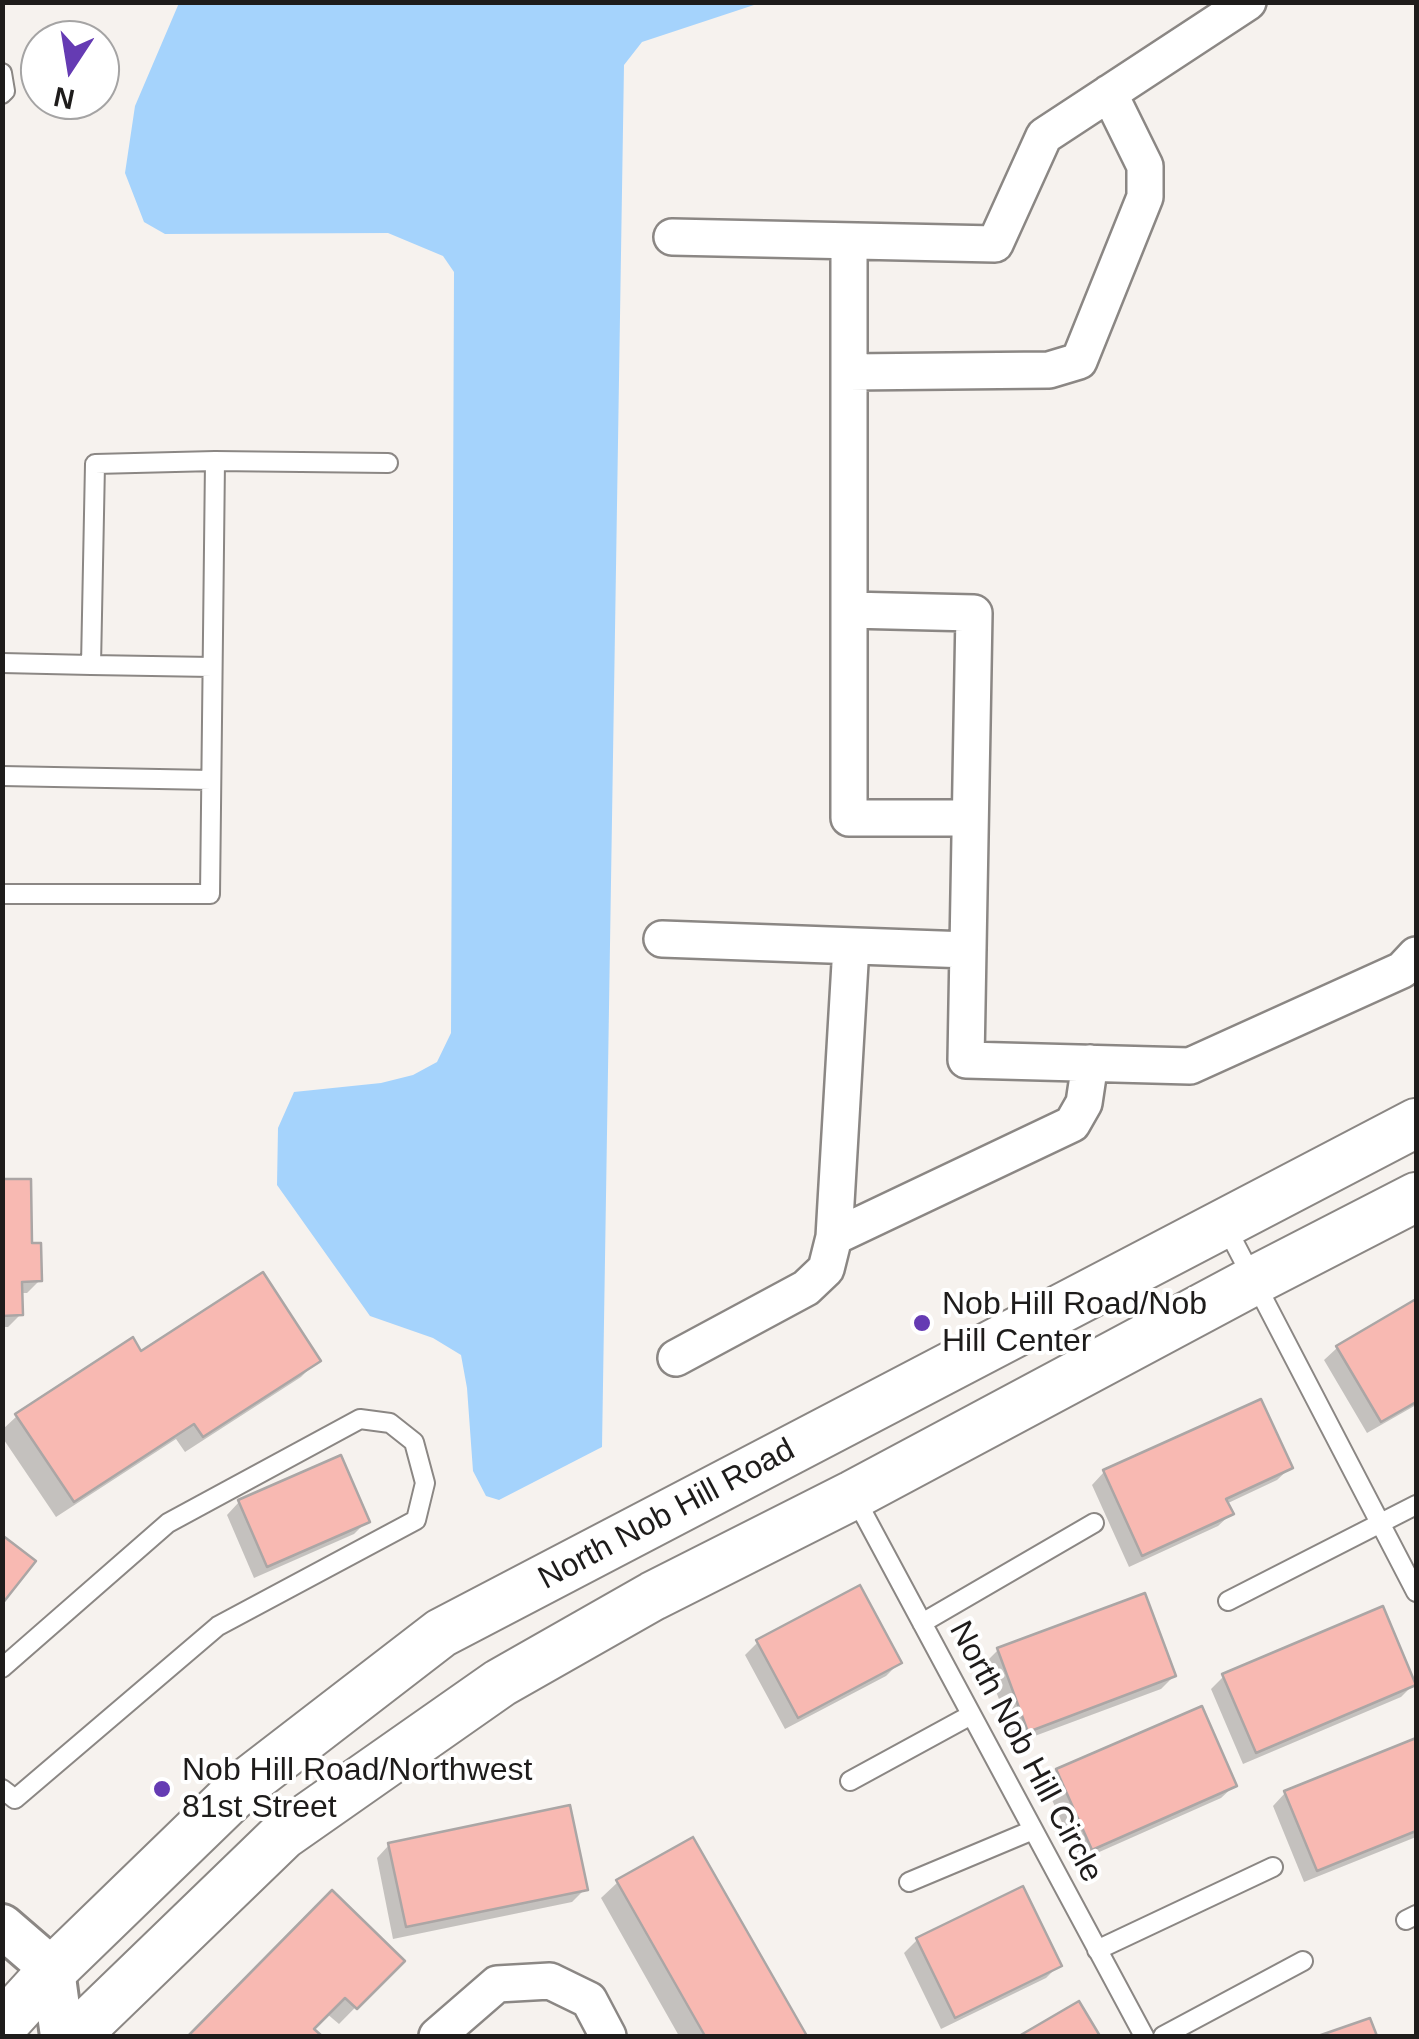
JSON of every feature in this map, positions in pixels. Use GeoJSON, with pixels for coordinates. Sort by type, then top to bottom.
{"type":"FeatureCollection","features":[{"type":"Feature","properties":{"kind":"main road","name":"North Nob Hill Road"},"geometry":{"type":"LineString","coordinates":[[12,2027],[53,1970],[245,1784],[442,1632],[1416,1123]]}},
{"type":"Feature","properties":{"kind":"main road","name":"North Nob Hill Road"},"geometry":{"type":"LineString","coordinates":[[75,2036],[282,1835],[485,1694],[653,1596],[853,1496],[1416,1197]]}},
{"type":"Feature","properties":{"kind":"street"},"geometry":{"type":"LineString","coordinates":[[672,237],[995,244],[1044,136],[1248,2]]}},
{"type":"Feature","properties":{"kind":"street"},"geometry":{"type":"LineString","coordinates":[[850,372],[1049,370],[1079,361],[1145,197],[1144,166],[1109,93]]}},
{"type":"Feature","properties":{"kind":"street"},"geometry":{"type":"LineString","coordinates":[[850,241],[848,818],[970,818]]}},
{"type":"Feature","properties":{"kind":"street"},"geometry":{"type":"LineString","coordinates":[[848,610],[974,613],[966,1060],[1190,1066],[1402,970],[1416,955]]}},
{"type":"Feature","properties":{"kind":"street"},"geometry":{"type":"LineString","coordinates":[[662,939],[968,950]]}},
{"type":"Feature","properties":{"kind":"street"},"geometry":{"type":"LineString","coordinates":[[676,1358],[806,1288],[826,1269],[834,1238],[851,946]]}},
{"type":"Feature","properties":{"kind":"street"},"geometry":{"type":"LineString","coordinates":[[834,1238],[1072,1124],[1084,1103],[1090,1064]]}},
{"type":"Feature","properties":{"kind":"street"},"geometry":{"type":"LineString","coordinates":[[2,1926],[53,1970],[62,2036]]}},
{"type":"Feature","properties":{"kind":"street"},"geometry":{"type":"LineString","coordinates":[[437,2036],[497,1984],[550,1981],[588,2000],[608,2036]]}},
{"type":"Feature","properties":{"kind":"lane"},"geometry":{"type":"LineString","coordinates":[[2,73],[2,94]]}},
{"type":"Feature","properties":{"kind":"lane"},"geometry":{"type":"LineString","coordinates":[[2,894],[210,894],[214,461]]}},
{"type":"Feature","properties":{"kind":"lane"},"geometry":{"type":"LineString","coordinates":[[91,665],[96,464],[388,462]]}},
{"type":"Feature","properties":{"kind":"lane"},"geometry":{"type":"LineString","coordinates":[[2,663],[212,667]]}},
{"type":"Feature","properties":{"kind":"lane"},"geometry":{"type":"LineString","coordinates":[[2,776],[211,780]]}},
{"type":"Feature","properties":{"kind":"lane"},"geometry":{"type":"LineString","coordinates":[[1224,1224],[1416,1592]]}},
{"type":"Feature","properties":{"kind":"lane"},"geometry":{"type":"LineString","coordinates":[[2,1668],[168,1523],[360,1419],[390,1423],[414,1442],[425,1483],[416,1520],[218,1626],[15,1800],[2,1789]]}},
{"type":"Feature","properties":{"kind":"lane","name":"North Nob Hill Circle"},"geometry":{"type":"LineString","coordinates":[[853,1496],[1144,2036]]}},
{"type":"Feature","properties":{"kind":"lane"},"geometry":{"type":"LineString","coordinates":[[1228,1601],[1416,1505]]}},
{"type":"Feature","properties":{"kind":"lane"},"geometry":{"type":"LineString","coordinates":[[922,1623],[1094,1523]]}},
{"type":"Feature","properties":{"kind":"lane"},"geometry":{"type":"LineString","coordinates":[[850,1781],[971,1715]]}},
{"type":"Feature","properties":{"kind":"lane"},"geometry":{"type":"LineString","coordinates":[[908,1882],[1033,1830]]}},
{"type":"Feature","properties":{"kind":"lane"},"geometry":{"type":"LineString","coordinates":[[1097,1950],[1273,1867]]}},
{"type":"Feature","properties":{"kind":"lane"},"geometry":{"type":"LineString","coordinates":[[1163,2036],[1303,1962]]}},
{"type":"Feature","properties":{"kind":"water"},"geometry":{"type":"Polygon","coordinates":[[[179,3],[760,3],[642,42],[624,65],[602,1447],[499,1500],[486,1496],[473,1471],[461,1355],[433,1338],[370,1316],[277,1185],[278,1128],[294,1092],[381,1083],[413,1075],[437,1062],[451,1033],[454,272],[443,256],[388,233],[165,234],[144,222],[125,173],[135,106],[179,3]]]}},
{"type":"Feature","properties":{"kind":"building"},"geometry":{"type":"Polygon","coordinates":[[[2,1179],[31,1179],[32,1243],[41,1243],[42,1281],[22,1282],[23,1315],[2,1316],[2,1179]]]}},
{"type":"Feature","properties":{"kind":"building"},"geometry":{"type":"Polygon","coordinates":[[[263,1272],[321,1361],[203,1437],[194,1424],[74,1502],[15,1414],[133,1337],[141,1351],[263,1272]]]}},
{"type":"Feature","properties":{"kind":"building"},"geometry":{"type":"Polygon","coordinates":[[[1416,1299],[1416,1402],[1381,1422],[1336,1346],[1416,1299]]]}},
{"type":"Feature","properties":{"kind":"building"},"geometry":{"type":"Polygon","coordinates":[[[1261,1399],[1293,1468],[1226,1499],[1234,1514],[1142,1556],[1103,1470],[1261,1399]]]}},
{"type":"Feature","properties":{"kind":"building"},"geometry":{"type":"Polygon","coordinates":[[[341,1455],[370,1522],[267,1567],[238,1500],[341,1455]]]}},
{"type":"Feature","properties":{"kind":"building"},"geometry":{"type":"Polygon","coordinates":[[[2,1535],[36,1561],[2,1604],[2,1535]]]}},
{"type":"Feature","properties":{"kind":"building"},"geometry":{"type":"Polygon","coordinates":[[[860,1585],[902,1663],[798,1718],[756,1640],[860,1585]]]}},
{"type":"Feature","properties":{"kind":"building"},"geometry":{"type":"Polygon","coordinates":[[[1145,1593],[1176,1676],[1028,1732],[997,1648],[1145,1593]]]}},
{"type":"Feature","properties":{"kind":"building"},"geometry":{"type":"Polygon","coordinates":[[[1383,1606],[1416,1685],[1256,1753],[1222,1674],[1383,1606]]]}},
{"type":"Feature","properties":{"kind":"building"},"geometry":{"type":"Polygon","coordinates":[[[1202,1706],[1237,1786],[1092,1850],[1056,1769],[1202,1706]]]}},
{"type":"Feature","properties":{"kind":"building"},"geometry":{"type":"Polygon","coordinates":[[[1416,1738],[1416,1831],[1317,1871],[1284,1791],[1416,1738]]]}},
{"type":"Feature","properties":{"kind":"building"},"geometry":{"type":"Polygon","coordinates":[[[570,1805],[588,1890],[406,1927],[388,1843],[570,1805]]]}},
{"type":"Feature","properties":{"kind":"building"},"geometry":{"type":"Polygon","coordinates":[[[693,1837],[807,2036],[705,2036],[616,1880],[693,1837]]]}},
{"type":"Feature","properties":{"kind":"building"},"geometry":{"type":"Polygon","coordinates":[[[1023,1886],[1062,1966],[955,2018],[916,1938],[1023,1886]]]}},
{"type":"Feature","properties":{"kind":"building"},"geometry":{"type":"Polygon","coordinates":[[[332,1890],[405,1961],[357,2009],[345,1998],[314,2029],[322,2036],[188,2036],[332,1890]]]}},
{"type":"Feature","properties":{"kind":"building"},"geometry":{"type":"Polygon","coordinates":[[[1079,2001],[1100,2036],[1019,2036],[1079,2001]]]}},
{"type":"Feature","properties":{"kind":"building"},"geometry":{"type":"Polygon","coordinates":[[[1370,2018],[1377,2036],[1318,2036],[1370,2018]]]}},
{"type":"Feature","properties":{"kind":"place","name":"Nob Hill Road/Nob Hill Center"},"geometry":{"type":"Point","coordinates":[922,1323]}},
{"type":"Feature","properties":{"kind":"place","name":"Nob Hill Road/Northwest 81st Street"},"geometry":{"type":"Point","coordinates":[162,1789]}}]}
